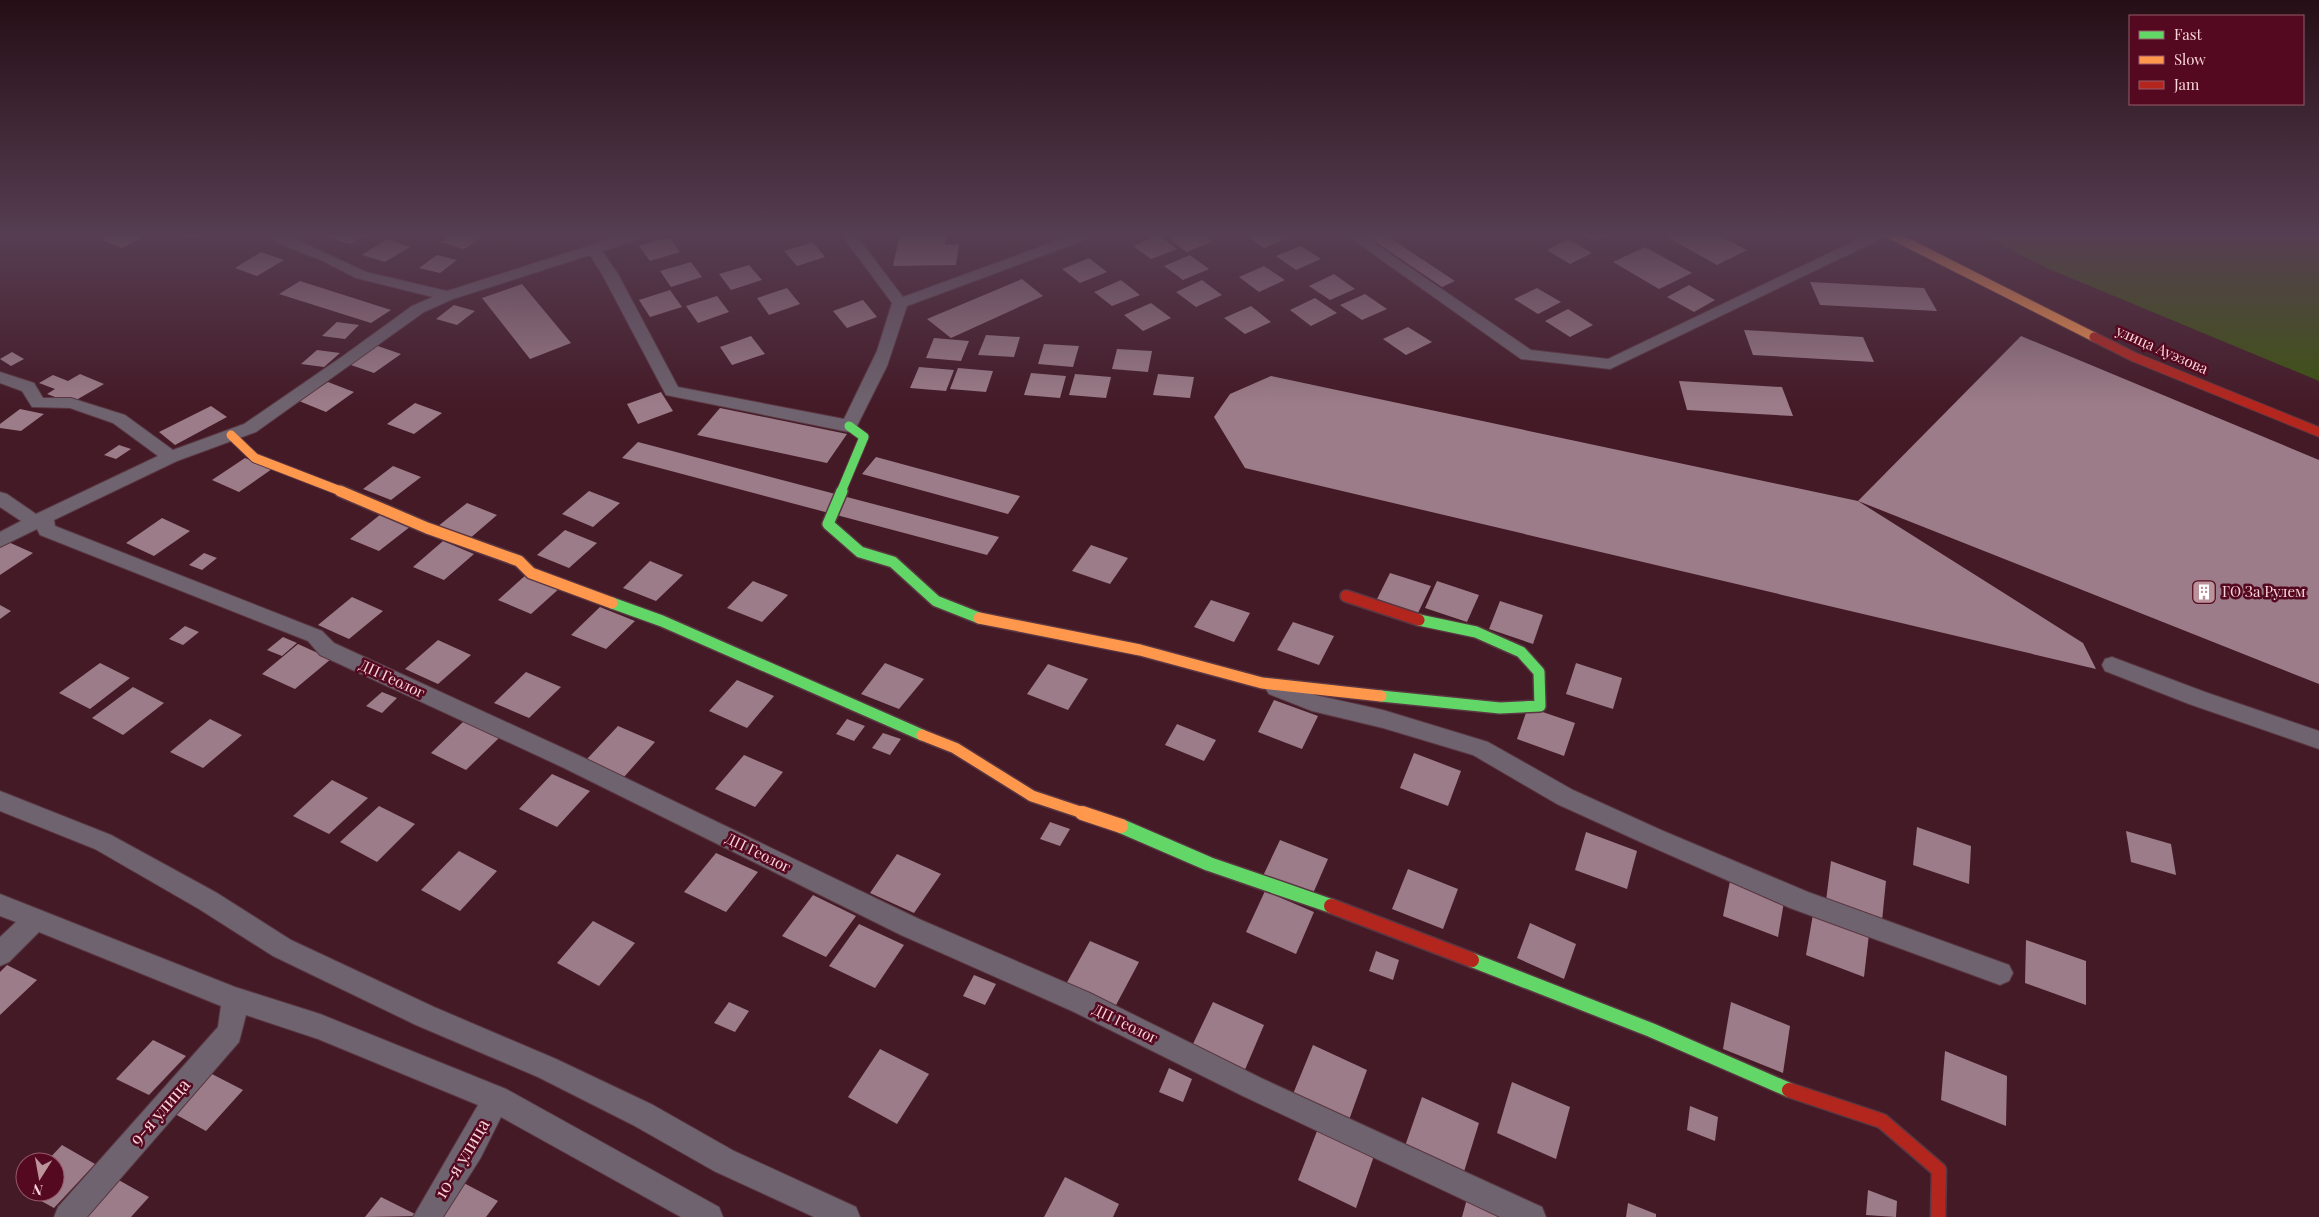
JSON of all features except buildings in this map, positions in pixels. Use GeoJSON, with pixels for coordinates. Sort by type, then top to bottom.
{"type":"FeatureCollection","features":[{"type":"Feature","properties":{"kind":"street"},"geometry":{"type":"LineString","coordinates":[[426,291],[448,296]]}},
{"type":"Feature","properties":{"kind":"street"},"geometry":{"type":"LineString","coordinates":[[0,540],[171,457],[250,428],[349,360],[418,309],[464,291]]}},
{"type":"Feature","properties":{"kind":"street"},"geometry":{"type":"LineString","coordinates":[[619,291],[672,391],[849,426],[864,437],[828,524],[860,552],[893,562],[936,601],[987,621],[1140,650],[1262,683],[1312,703],[1383,719],[1480,748],[1565,797],[1653,837],[1808,904],[2000,973]]}},
{"type":"Feature","properties":{"kind":"street"},"geometry":{"type":"LineString","coordinates":[[849,426],[878,374],[894,332],[900,303],[891,291]]}},
{"type":"Feature","properties":{"kind":"street"},"geometry":{"type":"LineString","coordinates":[[900,303],[933,291]]}},
{"type":"Feature","properties":{"kind":"street"},"geometry":{"type":"LineString","coordinates":[[1434,291],[1527,355],[1610,364],[1762,291]]}},
{"type":"Feature","properties":{"kind":"street","name":"улица Ауэзова"},"geometry":{"type":"LineString","coordinates":[[2004,291],[2134,356],[2319,432]]}},
{"type":"Feature","properties":{"kind":"street"},"geometry":{"type":"LineString","coordinates":[[0,377],[28,387],[38,404],[71,404],[119,419],[171,457]]}},
{"type":"Feature","properties":{"kind":"street"},"geometry":{"type":"LineString","coordinates":[[231,435],[255,458],[322,483],[427,528],[519,561],[531,573],[662,621],[879,717],[955,748],[1032,796],[1110,821],[1209,864],[1346,911],[1651,1030],[1805,1097],[1882,1121],[1939,1170],[1938,1217]]}},
{"type":"Feature","properties":{"kind":"street"},"geometry":{"type":"LineString","coordinates":[[0,498],[39,520]]}},
{"type":"Feature","properties":{"kind":"street","name":"ДП Геолог"},"geometry":{"type":"LineString","coordinates":[[39,520],[47,530],[315,636],[327,650],[570,761],[910,927],[1081,1002],[1393,1154],[1532,1217]]}},
{"type":"Feature","properties":{"kind":"street"},"geometry":{"type":"LineString","coordinates":[[1262,683],[1500,708],[1540,706],[1539,672],[1521,652],[1476,632],[1405,616],[1346,596]]}},
{"type":"Feature","properties":{"kind":"street"},"geometry":{"type":"LineString","coordinates":[[2112,665],[2198,698],[2319,740]]}},
{"type":"Feature","properties":{"kind":"street"},"geometry":{"type":"LineString","coordinates":[[0,801],[103,842],[208,902],[282,948],[425,1016],[547,1068],[642,1115],[724,1161],[846,1217]]}},
{"type":"Feature","properties":{"kind":"street"},"geometry":{"type":"LineString","coordinates":[[0,905],[235,1000],[320,1027],[496,1100],[710,1217]]}},
{"type":"Feature","properties":{"kind":"street"},"geometry":{"type":"LineString","coordinates":[[0,954],[35,920]]}},
{"type":"Feature","properties":{"kind":"street","name":"9-я улица"},"geometry":{"type":"LineString","coordinates":[[68,1217],[230,1033],[235,1000]]}},
{"type":"Feature","properties":{"kind":"street","name":"10-я улица"},"geometry":{"type":"LineString","coordinates":[[427,1217],[470,1149],[496,1100]]}},
{"type":"Feature","properties":{"kind":"green space"},"geometry":{"type":"Polygon","coordinates":[[[2102,291],[2319,291],[2319,381],[2102,291]]]}},
{"type":"Feature","properties":{"kind":"traffic: fast"},"geometry":{"type":"LineString","coordinates":[[849,426],[864,437],[828,524],[860,552],[893,562],[936,601],[979,618]]}},
{"type":"Feature","properties":{"kind":"traffic: fast"},"geometry":{"type":"LineString","coordinates":[[612,603],[662,621],[922,735]]}},
{"type":"Feature","properties":{"kind":"traffic: fast"},"geometry":{"type":"LineString","coordinates":[[1381,696],[1500,708],[1540,706],[1539,672],[1521,652],[1476,632],[1419,620]]}},
{"type":"Feature","properties":{"kind":"traffic: fast"},"geometry":{"type":"LineString","coordinates":[[1121,826],[1209,864],[1331,906]]}},
{"type":"Feature","properties":{"kind":"traffic: fast"},"geometry":{"type":"LineString","coordinates":[[1472,960],[1651,1030],[1789,1090]]}},
{"type":"Feature","properties":{"kind":"traffic: slow"},"geometry":{"type":"LineString","coordinates":[[2002,291],[2094,337]]}},
{"type":"Feature","properties":{"kind":"traffic: slow"},"geometry":{"type":"LineString","coordinates":[[231,435],[255,458],[322,483],[427,528],[519,561],[531,573],[612,603]]}},
{"type":"Feature","properties":{"kind":"traffic: slow"},"geometry":{"type":"LineString","coordinates":[[979,618],[1140,650],[1262,683],[1381,696]]}},
{"type":"Feature","properties":{"kind":"traffic: slow"},"geometry":{"type":"LineString","coordinates":[[922,735],[955,748],[1032,796],[1121,826]]}},
{"type":"Feature","properties":{"kind":"traffic: jam"},"geometry":{"type":"LineString","coordinates":[[2094,337],[2134,357],[2319,432]]}},
{"type":"Feature","properties":{"kind":"traffic: jam"},"geometry":{"type":"LineString","coordinates":[[1346,596],[1419,620]]}},
{"type":"Feature","properties":{"kind":"traffic: jam"},"geometry":{"type":"LineString","coordinates":[[1331,906],[1472,960]]}},
{"type":"Feature","properties":{"kind":"traffic: jam"},"geometry":{"type":"LineString","coordinates":[[1789,1090],[1882,1121],[1939,1170],[1938,1217]]}},
{"type":"Feature","properties":{"kind":"place","name":"ГО За Рулем"},"geometry":{"type":"Point","coordinates":[2204,592]}}]}
